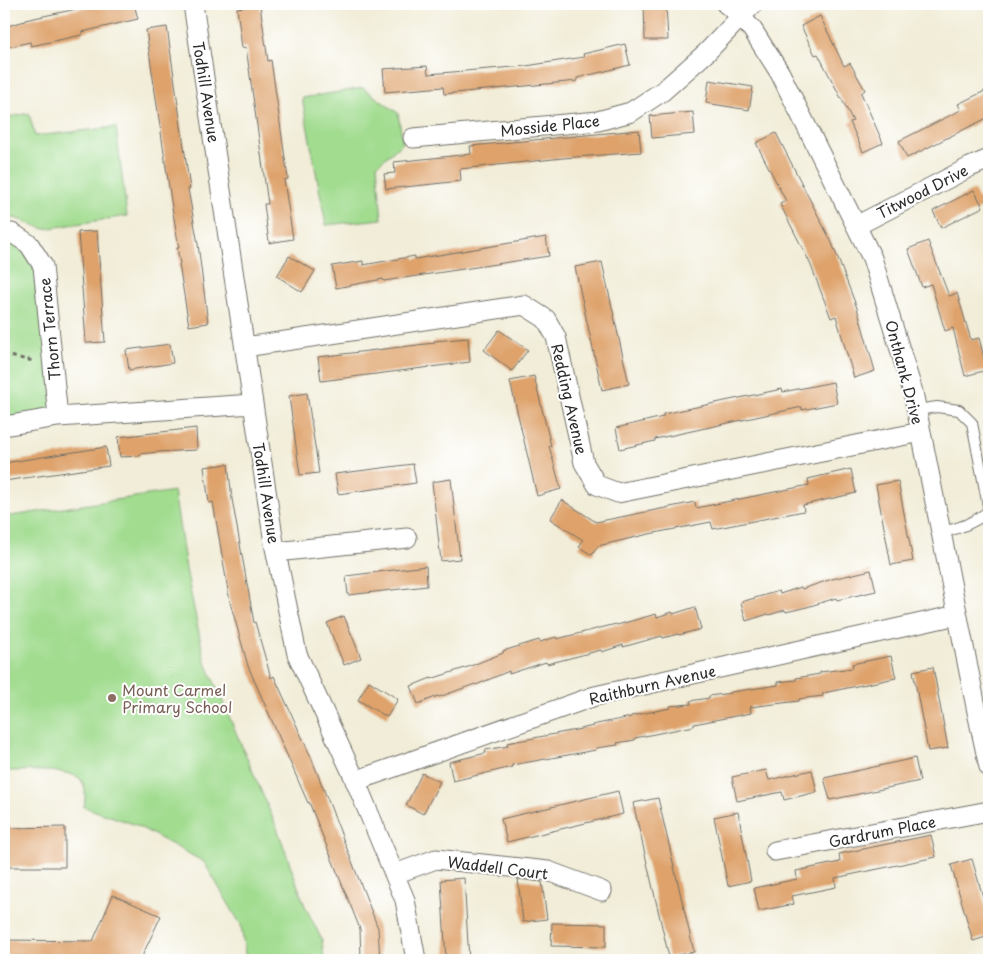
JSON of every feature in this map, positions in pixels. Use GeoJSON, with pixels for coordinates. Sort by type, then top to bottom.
{"type":"FeatureCollection","features":[{"type":"Feature","properties":{"kind":"street","name":"Todhill Avenue"},"geometry":{"type":"LineString","coordinates":[[193,4],[276,552],[297,654],[355,781],[405,900],[416,960]]}},
{"type":"Feature","properties":{"kind":"street","name":"Mosside Place"},"geometry":{"type":"LineString","coordinates":[[413,138],[598,121],[631,112],[663,91],[707,52],[738,8]]}},
{"type":"Feature","properties":{"kind":"street","name":"Onthank Drive"},"geometry":{"type":"LineString","coordinates":[[738,8],[780,73],[872,258],[913,392],[957,615],[989,763]]}},
{"type":"Feature","properties":{"kind":"street","name":"Titwood Drive"},"geometry":{"type":"LineString","coordinates":[[856,226],[989,159]]}},
{"type":"Feature","properties":{"kind":"street","name":"Thorn Terrace"},"geometry":{"type":"LineString","coordinates":[[4,234],[12,233],[29,244],[43,266],[58,417]]}},
{"type":"Feature","properties":{"kind":"street","name":"Redding Avenue"},"geometry":{"type":"LineString","coordinates":[[245,347],[524,306],[546,319],[556,337],[584,463],[597,485],[618,493],[921,432]]}},
{"type":"Feature","properties":{"kind":"street"},"geometry":{"type":"LineString","coordinates":[[4,426],[58,417],[253,404]]}},
{"type":"Feature","properties":{"kind":"street"},"geometry":{"type":"LineString","coordinates":[[276,552],[408,538]]}},
{"type":"Feature","properties":{"kind":"street","name":"Raithburn Avenue"},"geometry":{"type":"LineString","coordinates":[[355,781],[595,696],[957,615]]}},
{"type":"Feature","properties":{"kind":"street","name":"Gardrum Place"},"geometry":{"type":"LineString","coordinates":[[775,851],[989,811]]}},
{"type":"Feature","properties":{"kind":"street","name":"Waddell Court"},"geometry":{"type":"LineString","coordinates":[[394,874],[436,859],[548,871],[602,891]]}},
{"type":"Feature","properties":{"kind":"lane"},"geometry":{"type":"LineString","coordinates":[[917,410],[937,407],[959,410],[972,422],[989,511],[976,522],[951,531],[941,532]]}},
{"type":"Feature","properties":{"kind":"path"},"geometry":{"type":"LineString","coordinates":[[4,355],[52,364]]}},
{"type":"Feature","properties":{"kind":"green space"},"geometry":{"type":"Polygon","coordinates":[[[363,88],[398,113],[403,143],[377,165],[382,219],[326,225],[302,98],[363,88]]]}},
{"type":"Feature","properties":{"kind":"green space"},"geometry":{"type":"Polygon","coordinates":[[[29,113],[35,136],[116,127],[127,216],[44,229],[15,218],[4,219],[4,118],[29,113]]]}},
{"type":"Feature","properties":{"kind":"green space"},"geometry":{"type":"Polygon","coordinates":[[[10,238],[38,265],[54,413],[4,421],[4,239],[10,238]]]}},
{"type":"Feature","properties":{"kind":"green space","name":"Mount Carmel Primary School"},"geometry":{"type":"Polygon","coordinates":[[[174,491],[186,569],[204,658],[277,828],[305,906],[322,940],[324,960],[246,960],[241,925],[204,862],[136,825],[84,807],[84,786],[76,776],[45,771],[4,771],[4,517],[174,491]]]}},
{"type":"Feature","properties":{"kind":"building"},"geometry":{"type":"Polygon","coordinates":[[[100,4],[134,4],[138,19],[82,32],[82,35],[31,46],[30,42],[4,48],[4,27],[25,20],[100,4]]]}},
{"type":"Feature","properties":{"kind":"building"},"geometry":{"type":"Polygon","coordinates":[[[644,4],[666,4],[668,40],[645,40],[644,4]]]}},
{"type":"Feature","properties":{"kind":"building"},"geometry":{"type":"Polygon","coordinates":[[[260,5],[268,61],[271,60],[288,179],[284,180],[293,239],[269,243],[264,204],[268,204],[246,47],[242,48],[237,8],[260,5]]]}},
{"type":"Feature","properties":{"kind":"building"},"geometry":{"type":"Polygon","coordinates":[[[820,16],[844,66],[850,63],[865,90],[861,93],[883,143],[863,152],[850,122],[853,121],[818,54],[815,55],[801,26],[820,16]]]}},
{"type":"Feature","properties":{"kind":"building"},"geometry":{"type":"Polygon","coordinates":[[[167,27],[208,323],[189,326],[146,30],[167,27]]]}},
{"type":"Feature","properties":{"kind":"building"},"geometry":{"type":"Polygon","coordinates":[[[625,44],[630,65],[577,78],[577,81],[444,94],[443,87],[385,92],[383,69],[427,66],[428,74],[526,66],[584,57],[583,54],[625,44]]]}},
{"type":"Feature","properties":{"kind":"building"},"geometry":{"type":"Polygon","coordinates":[[[709,80],[753,87],[749,110],[706,103],[709,80]]]}},
{"type":"Feature","properties":{"kind":"building"},"geometry":{"type":"Polygon","coordinates":[[[989,89],[989,117],[907,158],[899,141],[961,110],[958,104],[989,89]]]}},
{"type":"Feature","properties":{"kind":"building"},"geometry":{"type":"Polygon","coordinates":[[[693,112],[695,134],[652,138],[650,116],[693,112]]]}},
{"type":"Feature","properties":{"kind":"building"},"geometry":{"type":"Polygon","coordinates":[[[639,130],[641,152],[460,169],[461,181],[386,189],[384,174],[395,173],[394,162],[471,154],[470,146],[639,130]]]}},
{"type":"Feature","properties":{"kind":"building"},"geometry":{"type":"Polygon","coordinates":[[[776,133],[832,243],[857,308],[875,371],[854,378],[836,316],[831,318],[810,263],[780,204],[786,201],[756,143],[776,133]]]}},
{"type":"Feature","properties":{"kind":"building"},"geometry":{"type":"Polygon","coordinates":[[[974,190],[983,207],[941,228],[933,211],[974,190]]]}},
{"type":"Feature","properties":{"kind":"building"},"geometry":{"type":"Polygon","coordinates":[[[97,231],[105,342],[86,343],[78,232],[97,231]]]}},
{"type":"Feature","properties":{"kind":"building"},"geometry":{"type":"Polygon","coordinates":[[[546,237],[549,256],[384,281],[383,279],[336,288],[332,266],[363,261],[363,265],[415,256],[415,259],[546,237]]]}},
{"type":"Feature","properties":{"kind":"building"},"geometry":{"type":"Polygon","coordinates":[[[928,241],[949,296],[957,293],[971,340],[979,338],[987,370],[965,376],[953,328],[945,331],[931,284],[922,287],[908,249],[928,241]]]}},
{"type":"Feature","properties":{"kind":"building"},"geometry":{"type":"Polygon","coordinates":[[[289,256],[315,271],[302,292],[277,276],[289,256]]]}},
{"type":"Feature","properties":{"kind":"building"},"geometry":{"type":"Polygon","coordinates":[[[602,262],[629,384],[602,390],[575,267],[602,262]]]}},
{"type":"Feature","properties":{"kind":"building"},"geometry":{"type":"Polygon","coordinates":[[[499,330],[528,350],[512,371],[484,350],[499,330]]]}},
{"type":"Feature","properties":{"kind":"building"},"geometry":{"type":"Polygon","coordinates":[[[468,338],[470,362],[321,381],[318,357],[468,338]]]}},
{"type":"Feature","properties":{"kind":"building"},"geometry":{"type":"Polygon","coordinates":[[[170,344],[173,363],[129,370],[126,350],[170,344]]]}},
{"type":"Feature","properties":{"kind":"building"},"geometry":{"type":"Polygon","coordinates":[[[534,376],[551,446],[549,446],[561,489],[537,496],[510,381],[534,376]]]}},
{"type":"Feature","properties":{"kind":"building"},"geometry":{"type":"Polygon","coordinates":[[[833,382],[837,403],[802,410],[802,407],[655,439],[655,441],[620,449],[616,428],[663,417],[663,414],[782,389],[783,392],[833,382]]]}},
{"type":"Feature","properties":{"kind":"building"},"geometry":{"type":"Polygon","coordinates":[[[307,393],[319,473],[300,475],[289,396],[307,393]]]}},
{"type":"Feature","properties":{"kind":"building"},"geometry":{"type":"Polygon","coordinates":[[[196,428],[197,450],[158,452],[140,454],[140,456],[120,457],[118,437],[196,428]]]}},
{"type":"Feature","properties":{"kind":"building"},"geometry":{"type":"Polygon","coordinates":[[[106,447],[109,466],[4,481],[4,463],[106,447]]]}},
{"type":"Feature","properties":{"kind":"building"},"geometry":{"type":"Polygon","coordinates":[[[228,464],[232,499],[254,623],[271,678],[274,676],[311,757],[378,928],[380,960],[361,960],[360,929],[309,802],[248,666],[230,602],[213,502],[209,503],[204,467],[228,464]]]}},
{"type":"Feature","properties":{"kind":"building"},"geometry":{"type":"Polygon","coordinates":[[[413,464],[416,483],[338,494],[335,474],[413,464]]]}},
{"type":"Feature","properties":{"kind":"building"},"geometry":{"type":"Polygon","coordinates":[[[851,469],[856,493],[803,505],[804,511],[713,529],[711,522],[649,534],[598,546],[592,555],[579,547],[583,540],[550,519],[562,500],[596,522],[695,502],[696,508],[809,485],[808,479],[851,469]]]}},
{"type":"Feature","properties":{"kind":"building"},"geometry":{"type":"Polygon","coordinates":[[[451,479],[460,559],[441,561],[432,482],[451,479]]]}},
{"type":"Feature","properties":{"kind":"building"},"geometry":{"type":"Polygon","coordinates":[[[898,481],[913,561],[891,565],[876,485],[898,481]]]}},
{"type":"Feature","properties":{"kind":"building"},"geometry":{"type":"Polygon","coordinates":[[[426,566],[427,586],[348,595],[346,576],[426,566]]]}},
{"type":"Feature","properties":{"kind":"building"},"geometry":{"type":"Polygon","coordinates":[[[871,570],[876,591],[837,600],[836,598],[807,607],[786,612],[785,610],[746,621],[741,602],[779,591],[780,594],[801,587],[802,589],[832,579],[871,570]]]}},
{"type":"Feature","properties":{"kind":"building"},"geometry":{"type":"Polygon","coordinates":[[[695,607],[701,629],[663,638],[662,636],[547,664],[546,662],[509,674],[509,671],[476,685],[418,704],[411,686],[468,667],[503,653],[503,651],[539,640],[540,642],[556,637],[557,639],[656,614],[657,617],[695,607]]]}},
{"type":"Feature","properties":{"kind":"building"},"geometry":{"type":"Polygon","coordinates":[[[344,616],[361,658],[344,665],[327,623],[344,616]]]}},
{"type":"Feature","properties":{"kind":"building"},"geometry":{"type":"Polygon","coordinates":[[[891,656],[896,678],[823,693],[823,696],[799,699],[799,701],[750,707],[751,713],[635,738],[635,740],[617,743],[618,745],[596,748],[596,750],[512,765],[512,767],[453,781],[449,762],[486,753],[485,750],[508,746],[507,743],[576,730],[670,708],[670,706],[691,704],[690,701],[709,698],[709,696],[778,685],[778,682],[796,680],[796,678],[820,674],[820,672],[853,668],[852,664],[891,656]]]}},
{"type":"Feature","properties":{"kind":"building"},"geometry":{"type":"Polygon","coordinates":[[[933,667],[948,748],[928,751],[913,671],[933,667]]]}},
{"type":"Feature","properties":{"kind":"building"},"geometry":{"type":"Polygon","coordinates":[[[369,681],[398,699],[387,717],[358,700],[369,681]]]}},
{"type":"Feature","properties":{"kind":"building"},"geometry":{"type":"Polygon","coordinates":[[[915,758],[920,781],[830,800],[824,778],[915,758]]]}},
{"type":"Feature","properties":{"kind":"building"},"geometry":{"type":"Polygon","coordinates":[[[766,770],[769,780],[812,770],[817,792],[784,800],[782,792],[737,801],[732,777],[766,770]]]}},
{"type":"Feature","properties":{"kind":"building"},"geometry":{"type":"Polygon","coordinates":[[[422,773],[440,782],[423,814],[406,805],[422,773]]]}},
{"type":"Feature","properties":{"kind":"building"},"geometry":{"type":"Polygon","coordinates":[[[618,791],[623,814],[507,842],[501,819],[618,791]]]}},
{"type":"Feature","properties":{"kind":"building"},"geometry":{"type":"Polygon","coordinates":[[[658,798],[694,952],[669,957],[633,803],[658,798]]]}},
{"type":"Feature","properties":{"kind":"building"},"geometry":{"type":"Polygon","coordinates":[[[738,812],[751,881],[728,886],[714,817],[738,812]]]}},
{"type":"Feature","properties":{"kind":"building"},"geometry":{"type":"Polygon","coordinates":[[[65,827],[65,867],[4,867],[4,828],[65,827]]]}},
{"type":"Feature","properties":{"kind":"building"},"geometry":{"type":"Polygon","coordinates":[[[931,835],[936,857],[835,878],[836,887],[792,896],[794,904],[759,911],[754,888],[797,879],[796,871],[840,862],[839,854],[931,835]]]}},
{"type":"Feature","properties":{"kind":"building"},"geometry":{"type":"Polygon","coordinates":[[[972,859],[989,918],[989,936],[973,941],[951,865],[972,859]]]}},
{"type":"Feature","properties":{"kind":"building"},"geometry":{"type":"Polygon","coordinates":[[[464,878],[469,960],[446,960],[441,880],[464,878]]]}},
{"type":"Feature","properties":{"kind":"building"},"geometry":{"type":"Polygon","coordinates":[[[518,879],[542,882],[547,919],[523,922],[518,879]]]}},
{"type":"Feature","properties":{"kind":"building"},"geometry":{"type":"Polygon","coordinates":[[[113,895],[161,916],[143,954],[143,960],[4,960],[4,940],[93,941],[113,895]]]}},
{"type":"Feature","properties":{"kind":"building"},"geometry":{"type":"Polygon","coordinates":[[[552,923],[606,924],[606,947],[551,946],[552,923]]]}},
{"type":"Feature","properties":{"kind":"place","name":"Mount Carmel Primary School"},"geometry":{"type":"Point","coordinates":[112,698]}}]}
